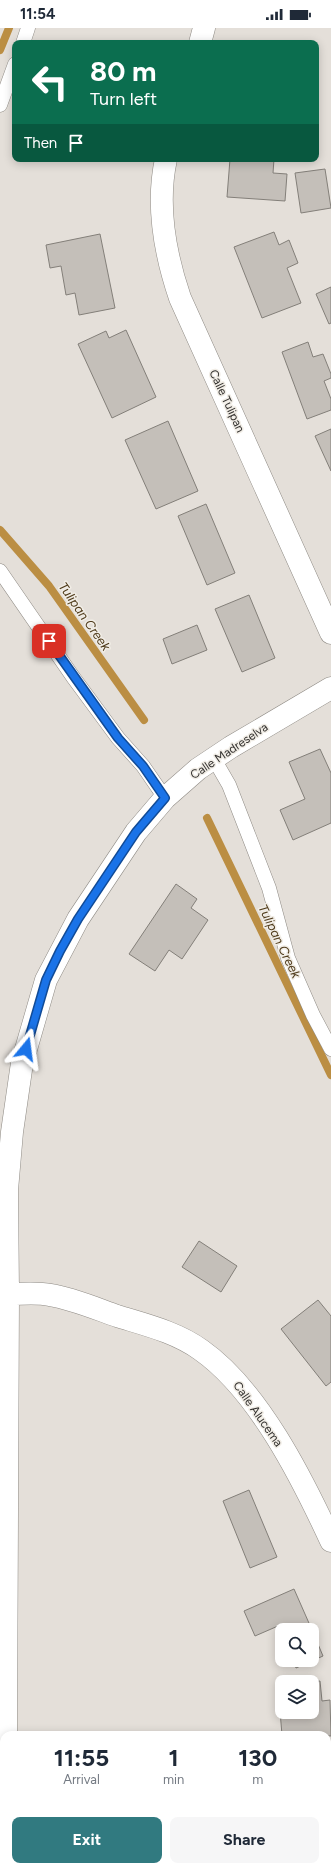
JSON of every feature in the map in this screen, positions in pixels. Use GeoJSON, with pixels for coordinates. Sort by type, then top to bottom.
{"type":"FeatureCollection","features":[{"type":"Feature","properties":{"kind":"street"},"geometry":{"type":"LineString","coordinates":[[201,40],[204,28]]}},
{"type":"Feature","properties":{"kind":"street","name":"Calle Tulipan"},"geometry":{"type":"LineString","coordinates":[[166,162],[163,193],[163,221],[166,249],[180,298],[331,633]]}},
{"type":"Feature","properties":{"kind":"street","name":"Calle Madreselva"},"geometry":{"type":"LineString","coordinates":[[6,1731],[7,1190],[12,1132],[22,1063],[46,980],[60,951],[86,907],[136,832],[165,798],[198,769],[214,758],[331,688]]}},
{"type":"Feature","properties":{"kind":"street","name":"Calle Alucema"},"geometry":{"type":"LineString","coordinates":[[8,1294],[50,1294],[173,1334],[200,1349],[224,1368],[244,1390],[270,1426],[317,1511],[331,1541]]}},
{"type":"Feature","properties":{"kind":"lane"},"geometry":{"type":"LineString","coordinates":[[24,40],[28,28]]}},
{"type":"Feature","properties":{"kind":"lane"},"geometry":{"type":"LineString","coordinates":[[0,105],[12,72]]}},
{"type":"Feature","properties":{"kind":"lane"},"geometry":{"type":"LineString","coordinates":[[0,571],[118,738],[143,766],[165,798]]}},
{"type":"Feature","properties":{"kind":"lane"},"geometry":{"type":"LineString","coordinates":[[214,758],[229,785],[269,888],[288,958],[313,1015],[331,1049]]}},
{"type":"Feature","properties":{"kind":"building"},"geometry":{"type":"Polygon","coordinates":[[[230,162],[274,162],[273,173],[287,174],[285,201],[227,197],[230,162]]]}},
{"type":"Feature","properties":{"kind":"building"},"geometry":{"type":"Polygon","coordinates":[[[325,169],[331,208],[301,213],[295,173],[325,169]]]}},
{"type":"Feature","properties":{"kind":"building"},"geometry":{"type":"Polygon","coordinates":[[[274,232],[279,245],[289,240],[298,263],[287,268],[301,303],[262,318],[234,247],[274,232]]]}},
{"type":"Feature","properties":{"kind":"building"},"geometry":{"type":"Polygon","coordinates":[[[100,234],[115,308],[79,315],[75,293],[66,295],[61,266],[50,268],[46,245],[100,234]]]}},
{"type":"Feature","properties":{"kind":"building"},"geometry":{"type":"Polygon","coordinates":[[[331,287],[331,323],[329,324],[316,294],[331,287]]]}},
{"type":"Feature","properties":{"kind":"building"},"geometry":{"type":"Polygon","coordinates":[[[126,330],[156,397],[112,418],[78,344],[106,331],[109,338],[126,330]]]}},
{"type":"Feature","properties":{"kind":"building"},"geometry":{"type":"Polygon","coordinates":[[[308,342],[313,357],[323,354],[331,374],[331,378],[324,381],[331,399],[331,410],[307,419],[282,352],[308,342]]]}},
{"type":"Feature","properties":{"kind":"building"},"geometry":{"type":"Polygon","coordinates":[[[168,421],[198,491],[156,509],[125,440],[168,421]]]}},
{"type":"Feature","properties":{"kind":"building"},"geometry":{"type":"Polygon","coordinates":[[[331,429],[331,471],[315,436],[331,429]]]}},
{"type":"Feature","properties":{"kind":"building"},"geometry":{"type":"Polygon","coordinates":[[[206,504],[235,573],[207,585],[178,516],[206,504]]]}},
{"type":"Feature","properties":{"kind":"building"},"geometry":{"type":"Polygon","coordinates":[[[249,595],[275,658],[242,672],[215,609],[249,595]]]}},
{"type":"Feature","properties":{"kind":"building"},"geometry":{"type":"Polygon","coordinates":[[[197,625],[207,650],[172,664],[163,639],[197,625]]]}},
{"type":"Feature","properties":{"kind":"building"},"geometry":{"type":"Polygon","coordinates":[[[320,749],[331,773],[331,823],[293,840],[280,810],[305,799],[289,762],[320,749]]]}},
{"type":"Feature","properties":{"kind":"building"},"geometry":{"type":"Polygon","coordinates":[[[176,884],[197,899],[191,908],[208,920],[182,959],[169,950],[155,971],[129,954],[176,884]]]}},
{"type":"Feature","properties":{"kind":"building"},"geometry":{"type":"Polygon","coordinates":[[[199,1241],[237,1266],[221,1292],[182,1267],[199,1241]]]}},
{"type":"Feature","properties":{"kind":"building"},"geometry":{"type":"Polygon","coordinates":[[[318,1300],[331,1316],[331,1382],[326,1386],[281,1329],[318,1300]]]}},
{"type":"Feature","properties":{"kind":"building"},"geometry":{"type":"Polygon","coordinates":[[[249,1490],[277,1557],[250,1568],[223,1501],[249,1490]]]}},
{"type":"Feature","properties":{"kind":"building"},"geometry":{"type":"Polygon","coordinates":[[[294,1589],[309,1623],[275,1623],[275,1627],[255,1636],[244,1611],[294,1589]]]}},
{"type":"Feature","properties":{"kind":"building"},"geometry":{"type":"Polygon","coordinates":[[[319,1647],[323,1656],[319,1658],[319,1647]]]}},
{"type":"Feature","properties":{"kind":"building"},"geometry":{"type":"Polygon","coordinates":[[[320,1681],[322,1701],[330,1700],[331,1731],[282,1731],[281,1719],[319,1719],[320,1681]]]}},
{"type":"Feature","properties":{"kind":"waterway"},"geometry":{"type":"LineString","coordinates":[[0,50],[9,28]]}},
{"type":"Feature","properties":{"kind":"waterway","name":"Tulipan Creek"},"geometry":{"type":"LineString","coordinates":[[0,530],[49,586],[144,720]]}},
{"type":"Feature","properties":{"kind":"waterway","name":"Tulipan Creek"},"geometry":{"type":"LineString","coordinates":[[207,818],[331,1075]]}},
{"type":"Feature","properties":{"kind":"route"},"geometry":{"type":"LineString","coordinates":[[26,1049],[46,980],[60,951],[78,919],[136,832],[165,798],[143,766],[118,738],[49,641]]}}]}
